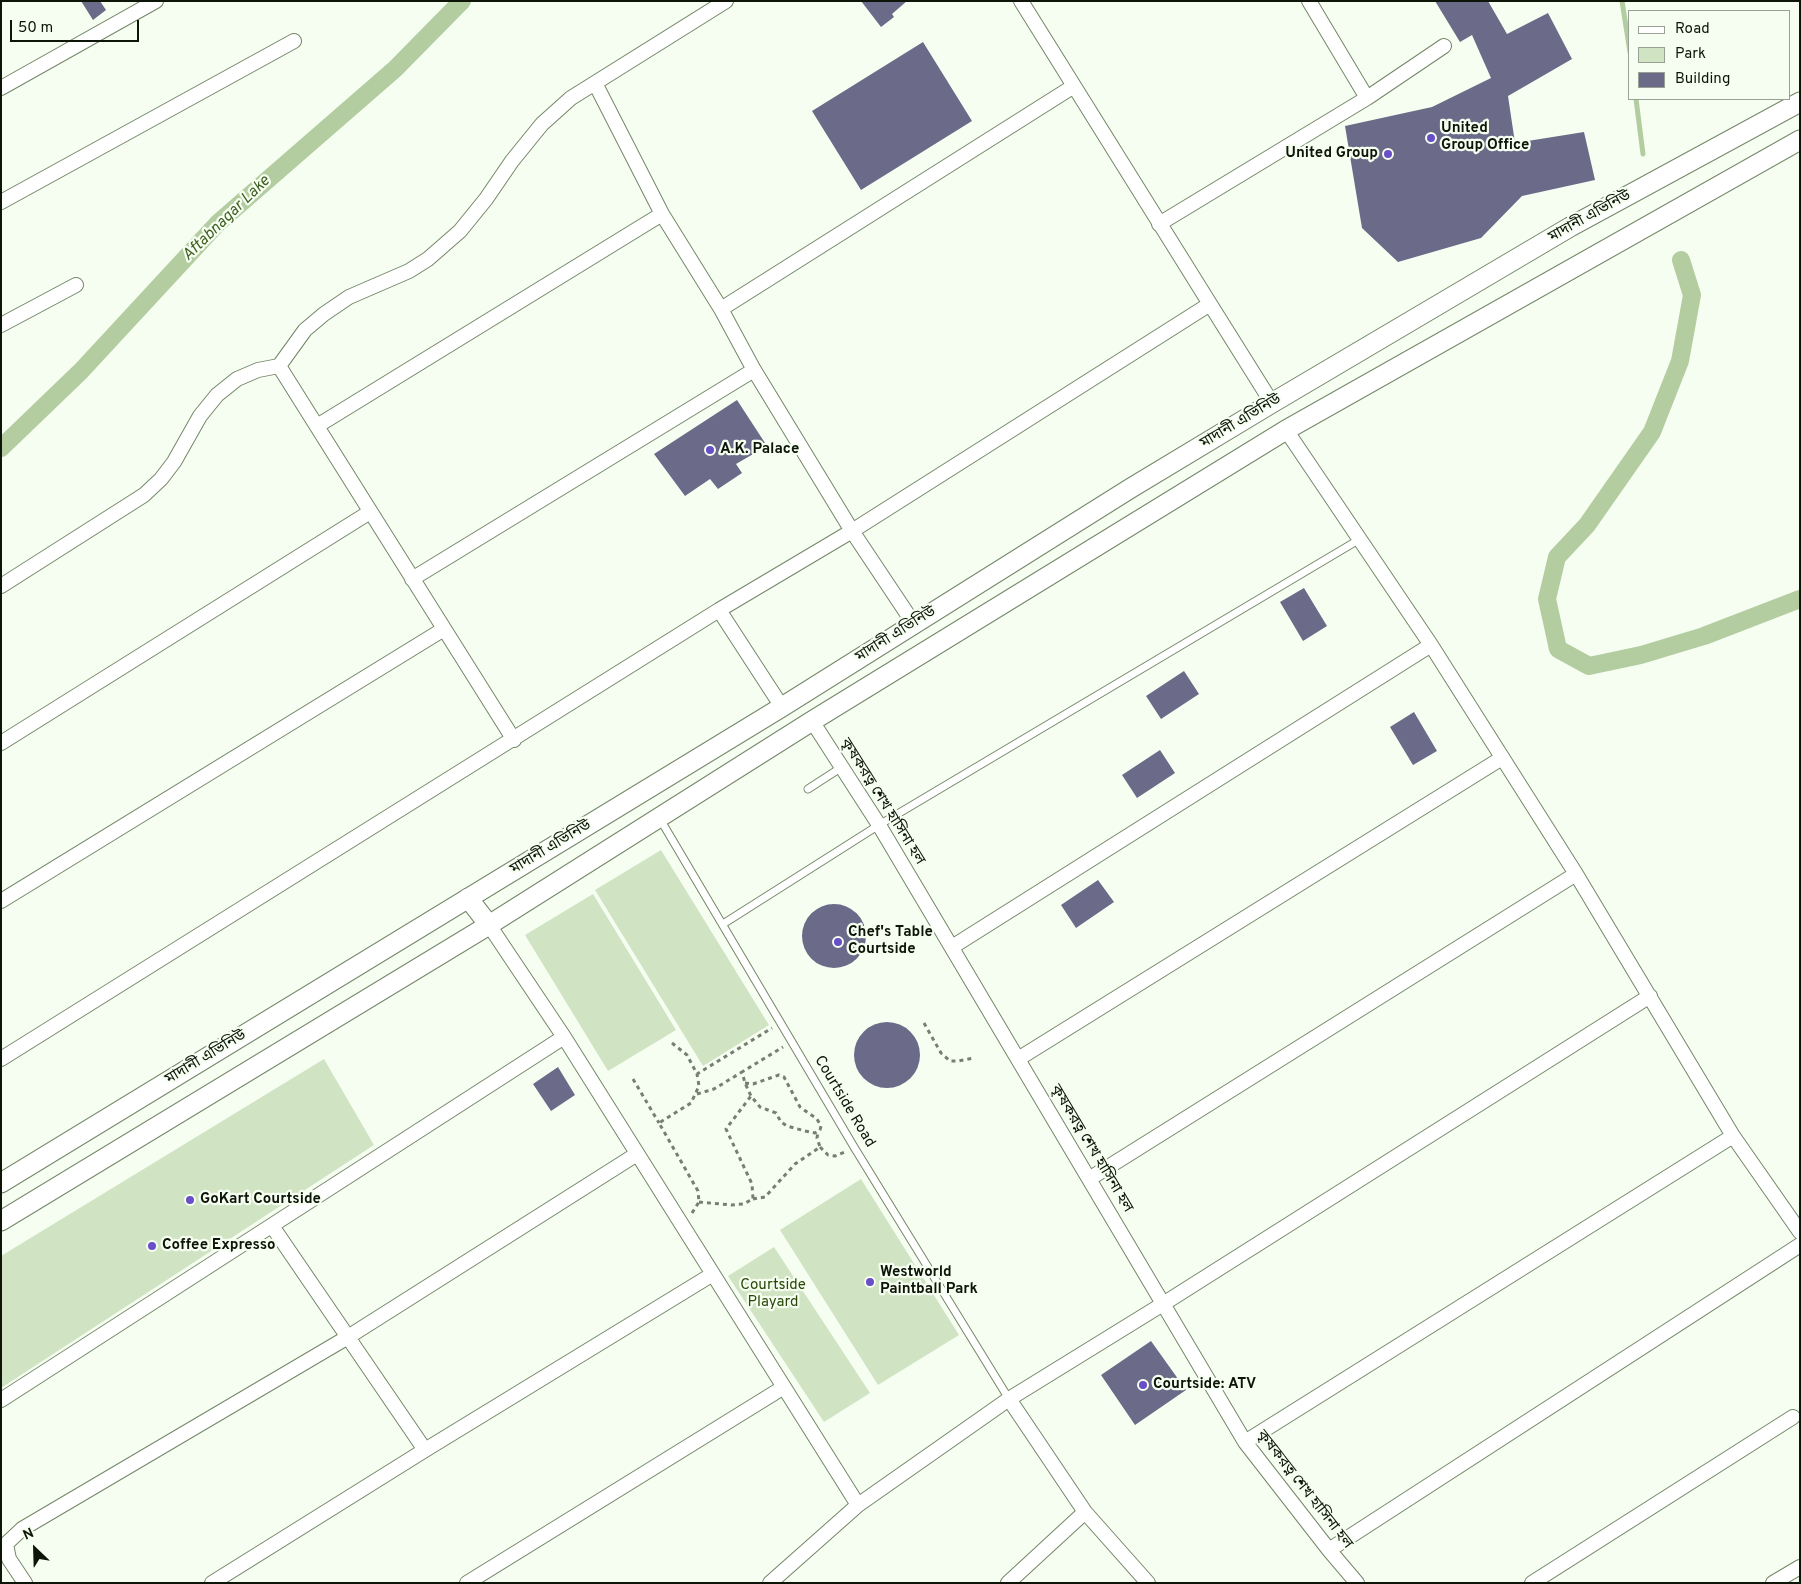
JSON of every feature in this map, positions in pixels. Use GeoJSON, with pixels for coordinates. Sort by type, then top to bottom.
{"type":"FeatureCollection","features":[{"type":"Feature","properties":{"kind":"main road","name":"মাদানী এভিনিউ"},"geometry":{"type":"LineString","coordinates":[[1,1183],[782,707],[1131,488],[1272,403],[1570,227],[1800,102]]}},
{"type":"Feature","properties":{"kind":"main road","name":"মাদানী এভিনিউ"},"geometry":{"type":"LineString","coordinates":[[1,1221],[489,925],[659,816],[1286,430],[1800,140]]}},
{"type":"Feature","properties":{"kind":"main road"},"geometry":{"type":"LineString","coordinates":[[642,792],[659,816]]}},
{"type":"Feature","properties":{"kind":"main road"},"geometry":{"type":"LineString","coordinates":[[468,898],[489,925]]}},
{"type":"Feature","properties":{"kind":"street"},"geometry":{"type":"LineString","coordinates":[[1,88],[156,1]]}},
{"type":"Feature","properties":{"kind":"street"},"geometry":{"type":"LineString","coordinates":[[1,586],[144,495],[166,474],[200,416],[217,394],[237,379],[258,370],[280,366],[305,330],[324,314],[349,297],[409,271],[428,259],[460,232],[512,161],[542,124],[571,98],[726,1]]}},
{"type":"Feature","properties":{"kind":"street"},"geometry":{"type":"LineString","coordinates":[[1021,1],[1272,403]]}},
{"type":"Feature","properties":{"kind":"street"},"geometry":{"type":"LineString","coordinates":[[1309,1],[1368,98]]}},
{"type":"Feature","properties":{"kind":"street"},"geometry":{"type":"LineString","coordinates":[[1,202],[294,41]]}},
{"type":"Feature","properties":{"kind":"street"},"geometry":{"type":"LineString","coordinates":[[1159,224],[1368,98],[1444,46]]}},
{"type":"Feature","properties":{"kind":"street"},"geometry":{"type":"LineString","coordinates":[[595,83],[662,214],[722,309],[754,370],[852,531],[914,624]]}},
{"type":"Feature","properties":{"kind":"street"},"geometry":{"type":"LineString","coordinates":[[722,309],[1074,86]]}},
{"type":"Feature","properties":{"kind":"street"},"geometry":{"type":"LineString","coordinates":[[317,426],[662,214]]}},
{"type":"Feature","properties":{"kind":"street"},"geometry":{"type":"LineString","coordinates":[[1,325],[76,285]]}},
{"type":"Feature","properties":{"kind":"street"},"geometry":{"type":"LineString","coordinates":[[1,1059],[514,740],[719,610],[852,531],[1210,304]]}},
{"type":"Feature","properties":{"kind":"street"},"geometry":{"type":"LineString","coordinates":[[280,366],[514,740]]}},
{"type":"Feature","properties":{"kind":"street"},"geometry":{"type":"LineString","coordinates":[[412,579],[754,370]]}},
{"type":"Feature","properties":{"kind":"street"},"geometry":{"type":"LineString","coordinates":[[1286,430],[1431,645],[1576,874],[1733,1136],[1800,1232]]}},
{"type":"Feature","properties":{"kind":"street"},"geometry":{"type":"LineString","coordinates":[[1,743],[370,512]]}},
{"type":"Feature","properties":{"kind":"street"},"geometry":{"type":"LineString","coordinates":[[719,610],[782,707]]}},
{"type":"Feature","properties":{"kind":"street"},"geometry":{"type":"LineString","coordinates":[[1,901],[444,629]]}},
{"type":"Feature","properties":{"kind":"street"},"geometry":{"type":"LineString","coordinates":[[952,947],[1431,645]]}},
{"type":"Feature","properties":{"kind":"street","name":"কৃষকরত্ন শেখ হাসিনা হল"},"geometry":{"type":"LineString","coordinates":[[812,721],[879,825],[1245,1442],[1357,1583]]}},
{"type":"Feature","properties":{"kind":"street"},"geometry":{"type":"LineString","coordinates":[[1018,1059],[1502,758]]}},
{"type":"Feature","properties":{"kind":"street"},"geometry":{"type":"LineString","coordinates":[[1089,1180],[1576,874]]}},
{"type":"Feature","properties":{"kind":"street"},"geometry":{"type":"LineString","coordinates":[[489,925],[564,1037],[858,1505]]}},
{"type":"Feature","properties":{"kind":"street"},"geometry":{"type":"LineString","coordinates":[[770,1583],[858,1505],[1009,1399],[1164,1304],[1650,996]]}},
{"type":"Feature","properties":{"kind":"street"},"geometry":{"type":"LineString","coordinates":[[1,1400],[564,1037]]}},
{"type":"Feature","properties":{"kind":"street"},"geometry":{"type":"LineString","coordinates":[[1245,1442],[1733,1136]]}},
{"type":"Feature","properties":{"kind":"street"},"geometry":{"type":"LineString","coordinates":[[25,1583],[9,1559],[6,1544],[22,1529],[348,1337],[637,1154]]}},
{"type":"Feature","properties":{"kind":"street"},"geometry":{"type":"LineString","coordinates":[[272,1226],[425,1450]]}},
{"type":"Feature","properties":{"kind":"street"},"geometry":{"type":"LineString","coordinates":[[1329,1550],[1800,1245]]}},
{"type":"Feature","properties":{"kind":"street"},"geometry":{"type":"LineString","coordinates":[[212,1583],[713,1274]]}},
{"type":"Feature","properties":{"kind":"street"},"geometry":{"type":"LineString","coordinates":[[467,1583],[784,1386]]}},
{"type":"Feature","properties":{"kind":"street"},"geometry":{"type":"LineString","coordinates":[[1009,1399],[1085,1512],[1148,1583]]}},
{"type":"Feature","properties":{"kind":"street"},"geometry":{"type":"LineString","coordinates":[[1532,1583],[1793,1417]]}},
{"type":"Feature","properties":{"kind":"street"},"geometry":{"type":"LineString","coordinates":[[1008,1583],[1085,1512]]}},
{"type":"Feature","properties":{"kind":"street"},"geometry":{"type":"LineString","coordinates":[[1773,1583],[1800,1567]]}},
{"type":"Feature","properties":{"kind":"lane"},"geometry":{"type":"LineString","coordinates":[[723,924],[879,825],[1360,538]]}},
{"type":"Feature","properties":{"kind":"lane"},"geometry":{"type":"LineString","coordinates":[[808,789],[842,767]]}},
{"type":"Feature","properties":{"kind":"lane","name":"Courtside Road"},"geometry":{"type":"LineString","coordinates":[[659,816],[854,1147],[1009,1399]]}},
{"type":"Feature","properties":{"kind":"path"},"geometry":{"type":"LineString","coordinates":[[697,1074],[781,1022]]}},
{"type":"Feature","properties":{"kind":"path"},"geometry":{"type":"LineString","coordinates":[[924,1023],[941,1053],[950,1061],[958,1062],[974,1058]]}},
{"type":"Feature","properties":{"kind":"path"},"geometry":{"type":"LineString","coordinates":[[696,1094],[714,1090],[792,1041]]}},
{"type":"Feature","properties":{"kind":"path"},"geometry":{"type":"LineString","coordinates":[[659,1123],[691,1103],[699,1086],[697,1074],[687,1055],[672,1043]]}},
{"type":"Feature","properties":{"kind":"path"},"geometry":{"type":"LineString","coordinates":[[742,1072],[751,1096],[760,1107],[776,1113],[781,1122],[787,1126],[818,1132]]}},
{"type":"Feature","properties":{"kind":"path"},"geometry":{"type":"LineString","coordinates":[[745,1083],[754,1084],[779,1076],[784,1077],[800,1107],[817,1118],[821,1126],[818,1132],[820,1147],[828,1155],[835,1156],[854,1147]]}},
{"type":"Feature","properties":{"kind":"path"},"geometry":{"type":"LineString","coordinates":[[632,1079],[698,1191],[699,1202],[695,1210],[680,1222]]}},
{"type":"Feature","properties":{"kind":"path"},"geometry":{"type":"LineString","coordinates":[[751,1096],[726,1128],[752,1184],[752,1199]]}},
{"type":"Feature","properties":{"kind":"path"},"geometry":{"type":"LineString","coordinates":[[699,1202],[738,1205],[752,1199],[765,1197],[795,1164],[820,1147]]}},
{"type":"Feature","properties":{"kind":"green space"},"geometry":{"type":"Polygon","coordinates":[[[661,850],[769,1025],[703,1066],[595,890],[661,850]]]}},
{"type":"Feature","properties":{"kind":"green space"},"geometry":{"type":"Polygon","coordinates":[[[593,894],[676,1030],[608,1071],[525,935],[593,894]]]}},
{"type":"Feature","properties":{"kind":"green space","name":"GoKart Courtside"},"geometry":{"type":"Polygon","coordinates":[[[324,1059],[374,1145],[1,1388],[1,1256],[324,1059]]]}},
{"type":"Feature","properties":{"kind":"green space","name":"Westworld Paintball Park"},"geometry":{"type":"Polygon","coordinates":[[[861,1179],[959,1335],[878,1385],[780,1230],[861,1179]]]}},
{"type":"Feature","properties":{"kind":"green space","name":"Courtside Playard"},"geometry":{"type":"Polygon","coordinates":[[[774,1247],[870,1393],[824,1422],[728,1276],[774,1247]]]}},
{"type":"Feature","properties":{"kind":"building"},"geometry":{"type":"Polygon","coordinates":[[[81,1],[100,1],[106,10],[93,20],[81,1]]]}},
{"type":"Feature","properties":{"kind":"building"},"geometry":{"type":"Polygon","coordinates":[[[861,1],[907,1],[892,14],[894,17],[881,27],[861,1]]]}},
{"type":"Feature","properties":{"kind":"building","name":"United Group Office"},"geometry":{"type":"Polygon","coordinates":[[[1435,1],[1488,1],[1507,34],[1548,13],[1572,59],[1508,96],[1515,143],[1584,132],[1595,180],[1522,196],[1481,238],[1398,262],[1362,228],[1345,126],[1432,107],[1491,78],[1472,35],[1460,42],[1435,1]]]}},
{"type":"Feature","properties":{"kind":"building"},"geometry":{"type":"Polygon","coordinates":[[[923,42],[972,121],[861,190],[812,111],[923,42]]]}},
{"type":"Feature","properties":{"kind":"building","name":"A.K. Palace"},"geometry":{"type":"Polygon","coordinates":[[[737,400],[767,446],[736,464],[742,473],[718,489],[710,479],[685,496],[654,454],[737,400]]]}},
{"type":"Feature","properties":{"kind":"building"},"geometry":{"type":"Polygon","coordinates":[[[1304,588],[1327,626],[1303,641],[1280,602],[1304,588]]]}},
{"type":"Feature","properties":{"kind":"building"},"geometry":{"type":"Polygon","coordinates":[[[1184,671],[1199,694],[1161,719],[1146,696],[1184,671]]]}},
{"type":"Feature","properties":{"kind":"building"},"geometry":{"type":"Polygon","coordinates":[[[1414,712],[1437,751],[1413,765],[1390,727],[1414,712]]]}},
{"type":"Feature","properties":{"kind":"building"},"geometry":{"type":"Polygon","coordinates":[[[1160,750],[1175,773],[1137,798],[1122,775],[1160,750]]]}},
{"type":"Feature","properties":{"kind":"building"},"geometry":{"type":"Polygon","coordinates":[[[1098,880],[1114,902],[1076,928],[1061,905],[1098,880]]]}},
{"type":"Feature","properties":{"kind":"building"},"geometry":{"type":"Polygon","coordinates":[[[834,904],[852,910],[860,918],[866,936],[860,954],[852,962],[834,968],[816,962],[808,954],[802,936],[808,918],[816,910],[834,904]]]}},
{"type":"Feature","properties":{"kind":"building"},"geometry":{"type":"Polygon","coordinates":[[[880,1022],[894,1022],[906,1027],[915,1036],[920,1048],[918,1068],[911,1079],[894,1088],[880,1088],[868,1083],[859,1074],[854,1062],[854,1048],[859,1036],[868,1027],[880,1022]]]}},
{"type":"Feature","properties":{"kind":"building"},"geometry":{"type":"Polygon","coordinates":[[[558,1067],[575,1095],[551,1111],[533,1084],[558,1067]]]}},
{"type":"Feature","properties":{"kind":"building"},"geometry":{"type":"Polygon","coordinates":[[[1151,1341],[1186,1390],[1135,1425],[1101,1375],[1151,1341]]]}},
{"type":"Feature","properties":{"kind":"waterway","name":"Aftabnagar Lake"},"geometry":{"type":"LineString","coordinates":[[1,448],[81,371],[218,223],[395,69],[462,1]]}},
{"type":"Feature","properties":{"kind":"waterway"},"geometry":{"type":"LineString","coordinates":[[1622,1],[1628,39]]}},
{"type":"Feature","properties":{"kind":"waterway"},"geometry":{"type":"LineString","coordinates":[[1636,100],[1643,154]]}},
{"type":"Feature","properties":{"kind":"waterway"},"geometry":{"type":"LineString","coordinates":[[1681,260],[1692,295],[1680,361],[1652,432],[1587,525],[1557,557],[1547,599],[1558,649],[1589,666],[1641,655],[1704,636],[1800,599]]}},
{"type":"Feature","properties":{"kind":"place","name":"United Group Office"},"geometry":{"type":"Point","coordinates":[1431,138]}},
{"type":"Feature","properties":{"kind":"place","name":"United Group"},"geometry":{"type":"Point","coordinates":[1388,154]}},
{"type":"Feature","properties":{"kind":"place","name":"A.K. Palace"},"geometry":{"type":"Point","coordinates":[710,450]}},
{"type":"Feature","properties":{"kind":"place","name":"Chef's Table Courtside"},"geometry":{"type":"Point","coordinates":[838,942]}},
{"type":"Feature","properties":{"kind":"place","name":"GoKart Courtside"},"geometry":{"type":"Point","coordinates":[190,1200]}},
{"type":"Feature","properties":{"kind":"place","name":"Coffee Expresso"},"geometry":{"type":"Point","coordinates":[152,1246]}},
{"type":"Feature","properties":{"kind":"place","name":"Westworld Paintball Park"},"geometry":{"type":"Point","coordinates":[870,1282]}},
{"type":"Feature","properties":{"kind":"place","name":"Courtside: ATV"},"geometry":{"type":"Point","coordinates":[1143,1385]}}]}
